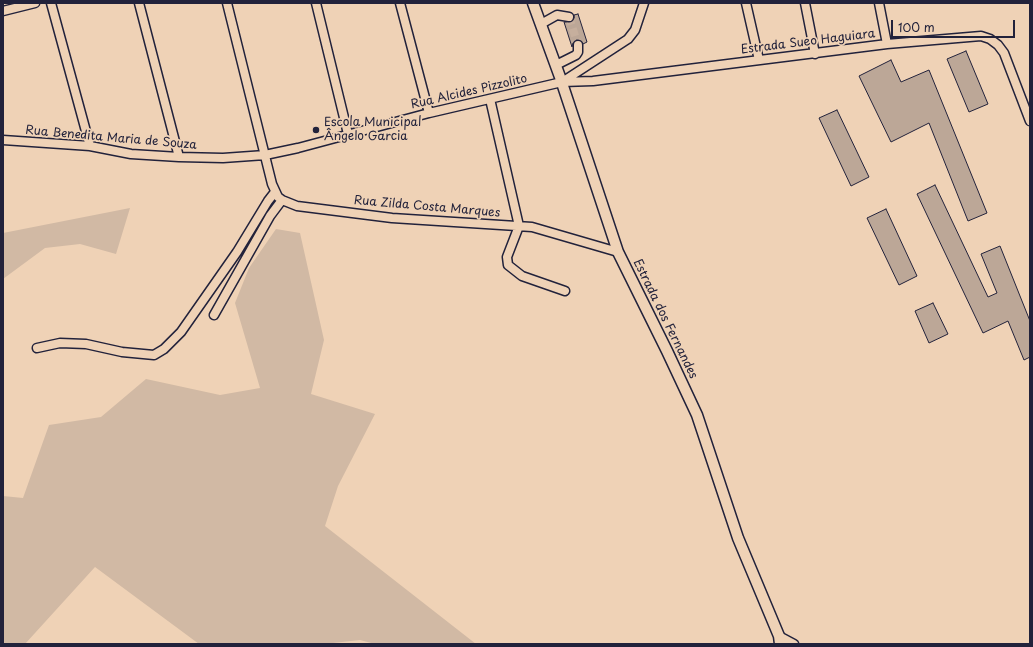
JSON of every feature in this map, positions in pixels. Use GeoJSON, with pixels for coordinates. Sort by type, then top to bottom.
{"type":"FeatureCollection","features":[{"type":"Feature","properties":{"kind":"main road","name":"Estrada dos Fernandes"},"geometry":{"type":"LineString","coordinates":[[533,3],[562,82],[618,252],[697,415],[738,538],[779,640]]}},
{"type":"Feature","properties":{"kind":"street"},"geometry":{"type":"LineString","coordinates":[[3,11],[35,3]]}},
{"type":"Feature","properties":{"kind":"street"},"geometry":{"type":"LineString","coordinates":[[52,3],[90,146]]}},
{"type":"Feature","properties":{"kind":"street"},"geometry":{"type":"LineString","coordinates":[[140,3],[179,157]]}},
{"type":"Feature","properties":{"kind":"street","name":"Rua Zilda Costa Marques"},"geometry":{"type":"LineString","coordinates":[[227,3],[272,184],[275,192],[282,200],[297,206],[392,218],[532,227],[618,252]]}},
{"type":"Feature","properties":{"kind":"street"},"geometry":{"type":"LineString","coordinates":[[316,3],[348,134]]}},
{"type":"Feature","properties":{"kind":"street"},"geometry":{"type":"LineString","coordinates":[[400,3],[430,113]]}},
{"type":"Feature","properties":{"kind":"street"},"geometry":{"type":"LineString","coordinates":[[562,82],[628,40],[635,30],[644,3]]}},
{"type":"Feature","properties":{"kind":"street"},"geometry":{"type":"LineString","coordinates":[[746,3],[759,60]]}},
{"type":"Feature","properties":{"kind":"street"},"geometry":{"type":"LineString","coordinates":[[805,3],[815,54]]}},
{"type":"Feature","properties":{"kind":"street"},"geometry":{"type":"LineString","coordinates":[[879,3],[887,44]]}},
{"type":"Feature","properties":{"kind":"street"},"geometry":{"type":"LineString","coordinates":[[541,24],[557,15],[569,17]]}},
{"type":"Feature","properties":{"kind":"street","name":"Estrada Sueo Haguiara"},"geometry":{"type":"LineString","coordinates":[[562,82],[593,81],[887,44],[981,36],[990,39],[998,45],[1004,53],[1030,121]]}},
{"type":"Feature","properties":{"kind":"street"},"geometry":{"type":"LineString","coordinates":[[556,65],[576,55],[578,52],[578,45]]}},
{"type":"Feature","properties":{"kind":"street","name":"Rua Alcides Pizzolito"},"geometry":{"type":"LineString","coordinates":[[265,155],[298,148],[430,113],[562,82]]}},
{"type":"Feature","properties":{"kind":"street"},"geometry":{"type":"LineString","coordinates":[[490,99],[519,226],[507,257],[508,265],[522,276],[565,291]]}},
{"type":"Feature","properties":{"kind":"street","name":"Rua Benedita Maria de Souza"},"geometry":{"type":"LineString","coordinates":[[3,140],[90,146],[131,154],[179,157],[223,158],[265,155]]}},
{"type":"Feature","properties":{"kind":"street"},"geometry":{"type":"LineString","coordinates":[[37,348],[60,343],[80,344],[122,352],[154,354],[164,349],[181,332],[237,252],[275,192]]}},
{"type":"Feature","properties":{"kind":"street"},"geometry":{"type":"LineString","coordinates":[[214,315],[270,216],[282,200]]}},
{"type":"Feature","properties":{"kind":"street"},"geometry":{"type":"LineString","coordinates":[[779,640],[794,644]]}},
{"type":"Feature","properties":{"kind":"shaded area"},"geometry":{"type":"Polygon","coordinates":[[[130,208],[116,254],[80,244],[45,248],[3,279],[3,233],[130,208]]]}},
{"type":"Feature","properties":{"kind":"shaded area"},"geometry":{"type":"Polygon","coordinates":[[[276,229],[300,233],[324,340],[311,394],[375,414],[338,486],[325,526],[476,644],[375,644],[360,640],[324,644],[199,644],[95,567],[25,644],[3,644],[3,496],[23,498],[49,425],[101,417],[146,379],[220,395],[260,388],[235,303],[249,268],[276,229]]]}},
{"type":"Feature","properties":{"kind":"building"},"geometry":{"type":"Polygon","coordinates":[[[578,14],[587,42],[583,44],[580,40],[576,40],[572,47],[564,22],[571,22],[574,15],[578,14]]]}},
{"type":"Feature","properties":{"kind":"building"},"geometry":{"type":"Polygon","coordinates":[[[966,51],[988,104],[969,112],[947,59],[966,51]]]}},
{"type":"Feature","properties":{"kind":"building"},"geometry":{"type":"Polygon","coordinates":[[[891,60],[901,82],[929,70],[987,213],[968,221],[929,123],[891,142],[859,76],[891,60]]]}},
{"type":"Feature","properties":{"kind":"building"},"geometry":{"type":"Polygon","coordinates":[[[837,110],[869,177],[851,186],[819,118],[837,110]]]}},
{"type":"Feature","properties":{"kind":"building"},"geometry":{"type":"Polygon","coordinates":[[[935,185],[988,297],[997,293],[981,254],[1000,246],[1030,321],[1030,357],[1024,360],[1008,321],[983,333],[917,194],[935,185]]]}},
{"type":"Feature","properties":{"kind":"building"},"geometry":{"type":"Polygon","coordinates":[[[886,209],[917,276],[899,285],[867,218],[886,209]]]}},
{"type":"Feature","properties":{"kind":"building"},"geometry":{"type":"Polygon","coordinates":[[[933,303],[948,334],[929,343],[915,311],[933,303]]]}},
{"type":"Feature","properties":{"kind":"tunnel"},"geometry":{"type":"LineString","coordinates":[[569,17],[578,45]]}},
{"type":"Feature","properties":{"kind":"place","name":"Escola Municipal Ângelo Garcia"},"geometry":{"type":"Point","coordinates":[316,130]}}]}
